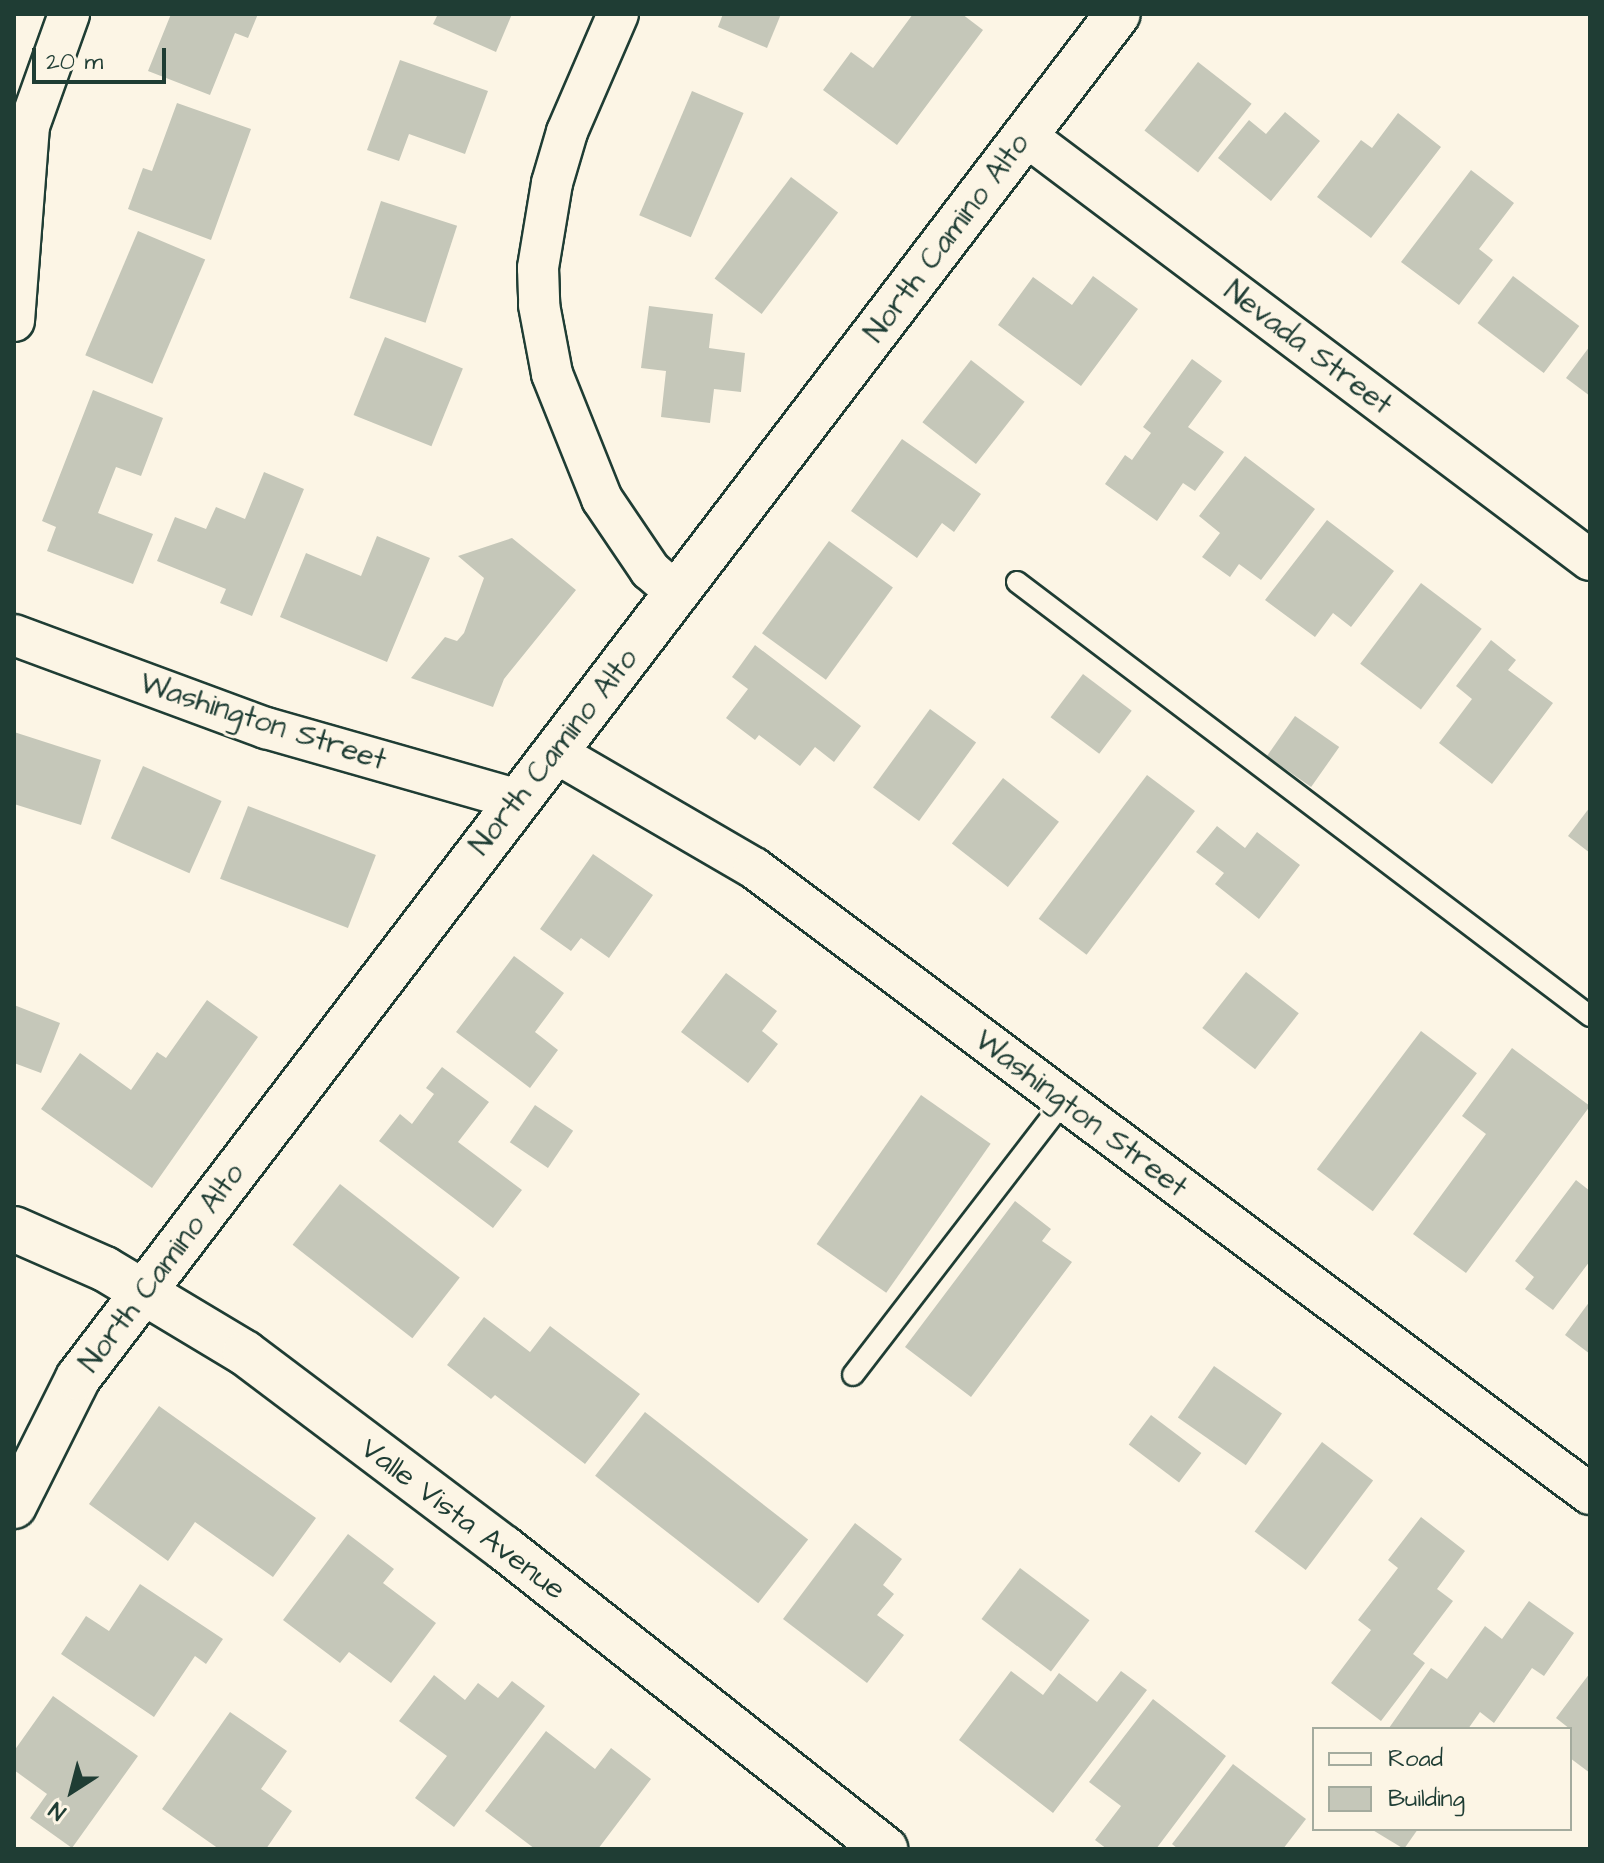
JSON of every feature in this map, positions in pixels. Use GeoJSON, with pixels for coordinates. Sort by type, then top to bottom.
{"type":"FeatureCollection","features":[{"type":"Feature","properties":{"kind":"street"},"geometry":{"type":"LineString","coordinates":[[14,321],[29,126],[69,14]]}},
{"type":"Feature","properties":{"kind":"street"},"geometry":{"type":"LineString","coordinates":[[618,14],[567,132],[552,183],[538,268],[539,305],[552,374],[602,499],[650,570],[678,594]]}},
{"type":"Feature","properties":{"kind":"street","name":"North Camino Alto"},"geometry":{"type":"LineString","coordinates":[[14,1506],[78,1378],[516,799],[558,754],[570,729],[678,594],[1118,14]]}},
{"type":"Feature","properties":{"kind":"street","name":"Nevada Street"},"geometry":{"type":"LineString","coordinates":[[1025,135],[1590,560]]}},
{"type":"Feature","properties":{"kind":"street","name":"Washington Street"},"geometry":{"type":"LineString","coordinates":[[14,635],[266,728],[516,799]]}},
{"type":"Feature","properties":{"kind":"street","name":"Washington Street"},"geometry":{"type":"LineString","coordinates":[[558,754],[754,868],[1590,1494]]}},
{"type":"Feature","properties":{"kind":"street","name":"Valle Vista Avenue"},"geometry":{"type":"LineString","coordinates":[[14,1229],[143,1291],[245,1353],[885,1849]]}},
{"type":"Feature","properties":{"kind":"lane"},"geometry":{"type":"LineString","coordinates":[[1017,582],[1590,1016]]}},
{"type":"Feature","properties":{"kind":"lane"},"geometry":{"type":"LineString","coordinates":[[853,1375],[1064,1101]]}},
{"type":"Feature","properties":{"kind":"building"},"geometry":{"type":"Polygon","coordinates":[[[171,14],[258,14],[248,38],[235,33],[210,95],[148,71],[171,14]]]}},
{"type":"Feature","properties":{"kind":"building"},"geometry":{"type":"Polygon","coordinates":[[[438,14],[512,14],[496,52],[433,24],[438,14]]]}},
{"type":"Feature","properties":{"kind":"building"},"geometry":{"type":"Polygon","coordinates":[[[723,14],[781,14],[767,48],[718,27],[723,14]]]}},
{"type":"Feature","properties":{"kind":"building"},"geometry":{"type":"Polygon","coordinates":[[[913,14],[962,14],[983,30],[897,145],[823,90],[851,52],[873,68],[913,14]]]}},
{"type":"Feature","properties":{"kind":"building"},"geometry":{"type":"Polygon","coordinates":[[[400,60],[488,91],[465,154],[409,134],[399,161],[367,150],[400,60]]]}},
{"type":"Feature","properties":{"kind":"building"},"geometry":{"type":"Polygon","coordinates":[[[1198,62],[1252,104],[1198,172],[1144,131],[1198,62]]]}},
{"type":"Feature","properties":{"kind":"building"},"geometry":{"type":"Polygon","coordinates":[[[692,91],[744,113],[691,237],[639,215],[692,91]]]}},
{"type":"Feature","properties":{"kind":"building"},"geometry":{"type":"Polygon","coordinates":[[[177,103],[251,129],[211,240],[128,209],[143,168],[152,171],[177,103]]]}},
{"type":"Feature","properties":{"kind":"building"},"geometry":{"type":"Polygon","coordinates":[[[1285,112],[1320,141],[1271,201],[1218,158],[1249,120],[1266,134],[1285,112]]]}},
{"type":"Feature","properties":{"kind":"building"},"geometry":{"type":"Polygon","coordinates":[[[1398,113],[1441,147],[1371,238],[1317,197],[1361,140],[1372,148],[1398,113]]]}},
{"type":"Feature","properties":{"kind":"building"},"geometry":{"type":"Polygon","coordinates":[[[1471,170],[1514,203],[1479,249],[1493,260],[1459,305],[1401,262],[1471,170]]]}},
{"type":"Feature","properties":{"kind":"building"},"geometry":{"type":"Polygon","coordinates":[[[791,177],[838,213],[762,314],[715,278],[791,177]]]}},
{"type":"Feature","properties":{"kind":"building"},"geometry":{"type":"Polygon","coordinates":[[[381,201],[457,226],[426,323],[349,298],[381,201]]]}},
{"type":"Feature","properties":{"kind":"building"},"geometry":{"type":"Polygon","coordinates":[[[138,231],[205,260],[152,384],[85,355],[138,231]]]}},
{"type":"Feature","properties":{"kind":"building"},"geometry":{"type":"Polygon","coordinates":[[[1093,276],[1138,309],[1081,386],[998,325],[1033,277],[1072,305],[1093,276]]]}},
{"type":"Feature","properties":{"kind":"building"},"geometry":{"type":"Polygon","coordinates":[[[1513,276],[1579,326],[1544,373],[1477,323],[1513,276]]]}},
{"type":"Feature","properties":{"kind":"building"},"geometry":{"type":"Polygon","coordinates":[[[649,306],[713,314],[709,348],[745,353],[741,392],[714,389],[710,423],[661,417],[666,371],[641,368],[649,306]]]}},
{"type":"Feature","properties":{"kind":"building"},"geometry":{"type":"Polygon","coordinates":[[[385,337],[463,368],[431,446],[354,415],[385,337]]]}},
{"type":"Feature","properties":{"kind":"building"},"geometry":{"type":"Polygon","coordinates":[[[1590,346],[1590,396],[1566,378],[1590,346]]]}},
{"type":"Feature","properties":{"kind":"building"},"geometry":{"type":"Polygon","coordinates":[[[1192,359],[1222,381],[1188,427],[1224,452],[1195,491],[1183,483],[1157,521],[1105,484],[1125,455],[1132,460],[1151,433],[1143,427],[1192,359]]]}},
{"type":"Feature","properties":{"kind":"building"},"geometry":{"type":"Polygon","coordinates":[[[971,360],[1025,402],[976,464],[922,422],[971,360]]]}},
{"type":"Feature","properties":{"kind":"building"},"geometry":{"type":"Polygon","coordinates":[[[93,390],[163,418],[141,476],[116,467],[98,513],[153,534],[133,584],[47,551],[56,527],[42,521],[93,390]]]}},
{"type":"Feature","properties":{"kind":"building"},"geometry":{"type":"Polygon","coordinates":[[[902,439],[981,494],[954,532],[942,523],[917,558],[851,511],[902,439]]]}},
{"type":"Feature","properties":{"kind":"building"},"geometry":{"type":"Polygon","coordinates":[[[1245,456],[1315,509],[1261,580],[1239,564],[1230,577],[1202,557],[1220,533],[1199,516],[1245,456]]]}},
{"type":"Feature","properties":{"kind":"building"},"geometry":{"type":"Polygon","coordinates":[[[264,472],[304,489],[252,616],[220,603],[226,589],[157,561],[175,517],[206,529],[216,507],[245,519],[264,472]]]}},
{"type":"Feature","properties":{"kind":"building"},"geometry":{"type":"Polygon","coordinates":[[[1327,520],[1394,571],[1351,627],[1333,613],[1315,637],[1265,600],[1327,520]]]}},
{"type":"Feature","properties":{"kind":"building"},"geometry":{"type":"Polygon","coordinates":[[[377,536],[430,558],[387,662],[280,617],[306,553],[361,576],[377,536]]]}},
{"type":"Feature","properties":{"kind":"building"},"geometry":{"type":"Polygon","coordinates":[[[512,538],[576,590],[504,679],[493,707],[411,678],[445,637],[457,641],[464,633],[484,578],[458,556],[512,538]]]}},
{"type":"Feature","properties":{"kind":"building"},"geometry":{"type":"Polygon","coordinates":[[[829,541],[893,587],[826,680],[762,633],[829,541]]]}},
{"type":"Feature","properties":{"kind":"building"},"geometry":{"type":"Polygon","coordinates":[[[1421,583],[1482,629],[1421,709],[1360,664],[1421,583]]]}},
{"type":"Feature","properties":{"kind":"building"},"geometry":{"type":"Polygon","coordinates":[[[1491,640],[1516,660],[1508,670],[1553,703],[1492,784],[1439,743],[1472,699],[1456,686],[1491,640]]]}},
{"type":"Feature","properties":{"kind":"building"},"geometry":{"type":"Polygon","coordinates":[[[755,645],[861,726],[834,762],[815,747],[800,766],[759,735],[755,740],[726,718],[748,689],[732,677],[755,645]]]}},
{"type":"Feature","properties":{"kind":"building"},"geometry":{"type":"Polygon","coordinates":[[[1083,674],[1132,711],[1099,754],[1051,717],[1083,674]]]}},
{"type":"Feature","properties":{"kind":"building"},"geometry":{"type":"Polygon","coordinates":[[[930,709],[976,743],[919,821],[873,787],[930,709]]]}},
{"type":"Feature","properties":{"kind":"building"},"geometry":{"type":"Polygon","coordinates":[[[1295,716],[1339,747],[1311,787],[1267,756],[1295,716]]]}},
{"type":"Feature","properties":{"kind":"building"},"geometry":{"type":"Polygon","coordinates":[[[14,732],[101,760],[81,825],[14,804],[14,732]]]}},
{"type":"Feature","properties":{"kind":"building"},"geometry":{"type":"Polygon","coordinates":[[[143,766],[222,801],[189,873],[111,838],[143,766]]]}},
{"type":"Feature","properties":{"kind":"building"},"geometry":{"type":"Polygon","coordinates":[[[1147,775],[1195,811],[1087,955],[1039,919],[1147,775]]]}},
{"type":"Feature","properties":{"kind":"building"},"geometry":{"type":"Polygon","coordinates":[[[1003,778],[1059,822],[1008,887],[952,843],[1003,778]]]}},
{"type":"Feature","properties":{"kind":"building"},"geometry":{"type":"Polygon","coordinates":[[[248,806],[376,855],[348,928],[220,879],[248,806]]]}},
{"type":"Feature","properties":{"kind":"building"},"geometry":{"type":"Polygon","coordinates":[[[1590,807],[1590,853],[1568,836],[1590,807]]]}},
{"type":"Feature","properties":{"kind":"building"},"geometry":{"type":"Polygon","coordinates":[[[1217,826],[1245,848],[1257,832],[1300,865],[1259,919],[1215,884],[1224,873],[1196,852],[1217,826]]]}},
{"type":"Feature","properties":{"kind":"building"},"geometry":{"type":"Polygon","coordinates":[[[593,854],[653,895],[609,958],[581,938],[571,951],[540,929],[593,854]]]}},
{"type":"Feature","properties":{"kind":"building"},"geometry":{"type":"Polygon","coordinates":[[[514,956],[564,993],[535,1032],[558,1050],[530,1088],[456,1032],[514,956]]]}},
{"type":"Feature","properties":{"kind":"building"},"geometry":{"type":"Polygon","coordinates":[[[1246,972],[1299,1013],[1255,1069],[1202,1028],[1246,972]]]}},
{"type":"Feature","properties":{"kind":"building"},"geometry":{"type":"Polygon","coordinates":[[[726,973],[777,1011],[762,1031],[778,1044],[748,1083],[681,1032],[726,973]]]}},
{"type":"Feature","properties":{"kind":"building"},"geometry":{"type":"Polygon","coordinates":[[[207,1000],[258,1037],[152,1188],[41,1109],[80,1053],[131,1090],[157,1052],[166,1058],[207,1000]]]}},
{"type":"Feature","properties":{"kind":"building"},"geometry":{"type":"Polygon","coordinates":[[[14,1005],[60,1023],[41,1073],[14,1063],[14,1005]]]}},
{"type":"Feature","properties":{"kind":"building"},"geometry":{"type":"Polygon","coordinates":[[[1421,1031],[1477,1073],[1373,1211],[1317,1169],[1421,1031]]]}},
{"type":"Feature","properties":{"kind":"building"},"geometry":{"type":"Polygon","coordinates":[[[1512,1048],[1590,1106],[1466,1273],[1413,1234],[1486,1134],[1462,1116],[1512,1048]]]}},
{"type":"Feature","properties":{"kind":"building"},"geometry":{"type":"Polygon","coordinates":[[[442,1067],[489,1102],[458,1142],[522,1190],[493,1228],[379,1141],[400,1114],[412,1124],[434,1094],[426,1088],[442,1067]]]}},
{"type":"Feature","properties":{"kind":"building"},"geometry":{"type":"Polygon","coordinates":[[[921,1095],[991,1144],[886,1293],[817,1244],[921,1095]]]}},
{"type":"Feature","properties":{"kind":"building"},"geometry":{"type":"Polygon","coordinates":[[[535,1105],[573,1131],[548,1168],[510,1142],[535,1105]]]}},
{"type":"Feature","properties":{"kind":"building"},"geometry":{"type":"Polygon","coordinates":[[[1576,1180],[1590,1191],[1590,1261],[1553,1310],[1525,1289],[1534,1277],[1515,1261],[1576,1180]]]}},
{"type":"Feature","properties":{"kind":"building"},"geometry":{"type":"Polygon","coordinates":[[[340,1184],[460,1278],[412,1338],[293,1245],[340,1184]]]}},
{"type":"Feature","properties":{"kind":"building"},"geometry":{"type":"Polygon","coordinates":[[[1015,1201],[1051,1229],[1042,1241],[1072,1262],[971,1397],[905,1347],[1015,1201]]]}},
{"type":"Feature","properties":{"kind":"building"},"geometry":{"type":"Polygon","coordinates":[[[1590,1301],[1590,1354],[1565,1335],[1590,1301]]]}},
{"type":"Feature","properties":{"kind":"building"},"geometry":{"type":"Polygon","coordinates":[[[484,1317],[530,1352],[550,1326],[640,1394],[585,1464],[495,1395],[491,1399],[447,1365],[484,1317]]]}},
{"type":"Feature","properties":{"kind":"building"},"geometry":{"type":"Polygon","coordinates":[[[1214,1366],[1282,1414],[1246,1465],[1178,1418],[1214,1366]]]}},
{"type":"Feature","properties":{"kind":"building"},"geometry":{"type":"Polygon","coordinates":[[[159,1406],[316,1518],[273,1577],[195,1522],[168,1561],[89,1504],[159,1406]]]}},
{"type":"Feature","properties":{"kind":"building"},"geometry":{"type":"Polygon","coordinates":[[[645,1412],[808,1539],[758,1603],[595,1476],[645,1412]]]}},
{"type":"Feature","properties":{"kind":"building"},"geometry":{"type":"Polygon","coordinates":[[[1151,1415],[1201,1453],[1179,1482],[1129,1445],[1151,1415]]]}},
{"type":"Feature","properties":{"kind":"building"},"geometry":{"type":"Polygon","coordinates":[[[1322,1442],[1373,1481],[1306,1570],[1255,1531],[1322,1442]]]}},
{"type":"Feature","properties":{"kind":"building"},"geometry":{"type":"Polygon","coordinates":[[[1421,1517],[1465,1551],[1437,1589],[1453,1601],[1413,1654],[1425,1663],[1381,1721],[1331,1683],[1371,1630],[1358,1620],[1398,1568],[1388,1560],[1421,1517]]]}},
{"type":"Feature","properties":{"kind":"building"},"geometry":{"type":"Polygon","coordinates":[[[855,1523],[902,1559],[883,1585],[894,1594],[877,1615],[904,1635],[867,1683],[783,1619],[855,1523]]]}},
{"type":"Feature","properties":{"kind":"building"},"geometry":{"type":"Polygon","coordinates":[[[348,1534],[394,1569],[383,1583],[436,1623],[391,1683],[349,1652],[340,1663],[283,1620],[348,1534]]]}},
{"type":"Feature","properties":{"kind":"building"},"geometry":{"type":"Polygon","coordinates":[[[1020,1568],[1089,1620],[1051,1671],[981,1619],[1020,1568]]]}},
{"type":"Feature","properties":{"kind":"building"},"geometry":{"type":"Polygon","coordinates":[[[140,1584],[223,1639],[206,1664],[195,1656],[154,1717],[61,1654],[86,1616],[109,1631],[140,1584]]]}},
{"type":"Feature","properties":{"kind":"building"},"geometry":{"type":"Polygon","coordinates":[[[1529,1601],[1574,1633],[1544,1676],[1532,1668],[1494,1723],[1480,1712],[1469,1727],[1390,1727],[1431,1668],[1447,1679],[1485,1626],[1502,1639],[1529,1601]]]}},
{"type":"Feature","properties":{"kind":"building"},"geometry":{"type":"Polygon","coordinates":[[[1011,1671],[1043,1695],[1059,1673],[1097,1702],[1121,1671],[1147,1690],[1053,1813],[959,1740],[1011,1671]]]}},
{"type":"Feature","properties":{"kind":"building"},"geometry":{"type":"Polygon","coordinates":[[[1590,1673],[1590,1773],[1572,1760],[1572,1727],[1556,1718],[1590,1673]]]}},
{"type":"Feature","properties":{"kind":"building"},"geometry":{"type":"Polygon","coordinates":[[[434,1675],[465,1700],[478,1683],[498,1698],[512,1681],[545,1706],[454,1827],[415,1798],[447,1756],[399,1721],[434,1675]]]}},
{"type":"Feature","properties":{"kind":"building"},"geometry":{"type":"Polygon","coordinates":[[[53,1696],[138,1756],[72,1848],[30,1818],[47,1794],[14,1770],[14,1751],[53,1696]]]}},
{"type":"Feature","properties":{"kind":"building"},"geometry":{"type":"Polygon","coordinates":[[[1153,1699],[1226,1756],[1156,1849],[1107,1849],[1095,1840],[1121,1806],[1089,1782],[1153,1699]]]}},
{"type":"Feature","properties":{"kind":"building"},"geometry":{"type":"Polygon","coordinates":[[[230,1712],[287,1751],[261,1789],[292,1811],[266,1849],[219,1849],[162,1809],[230,1712]]]}},
{"type":"Feature","properties":{"kind":"building"},"geometry":{"type":"Polygon","coordinates":[[[546,1731],[595,1769],[611,1748],[651,1779],[598,1849],[535,1849],[485,1811],[546,1731]]]}},
{"type":"Feature","properties":{"kind":"building"},"geometry":{"type":"Polygon","coordinates":[[[1233,1764],[1306,1819],[1283,1849],[1178,1849],[1172,1844],[1233,1764]]]}},
{"type":"Feature","properties":{"kind":"building"},"geometry":{"type":"Polygon","coordinates":[[[1374,1831],[1417,1831],[1404,1849],[1374,1831]]]}}]}
